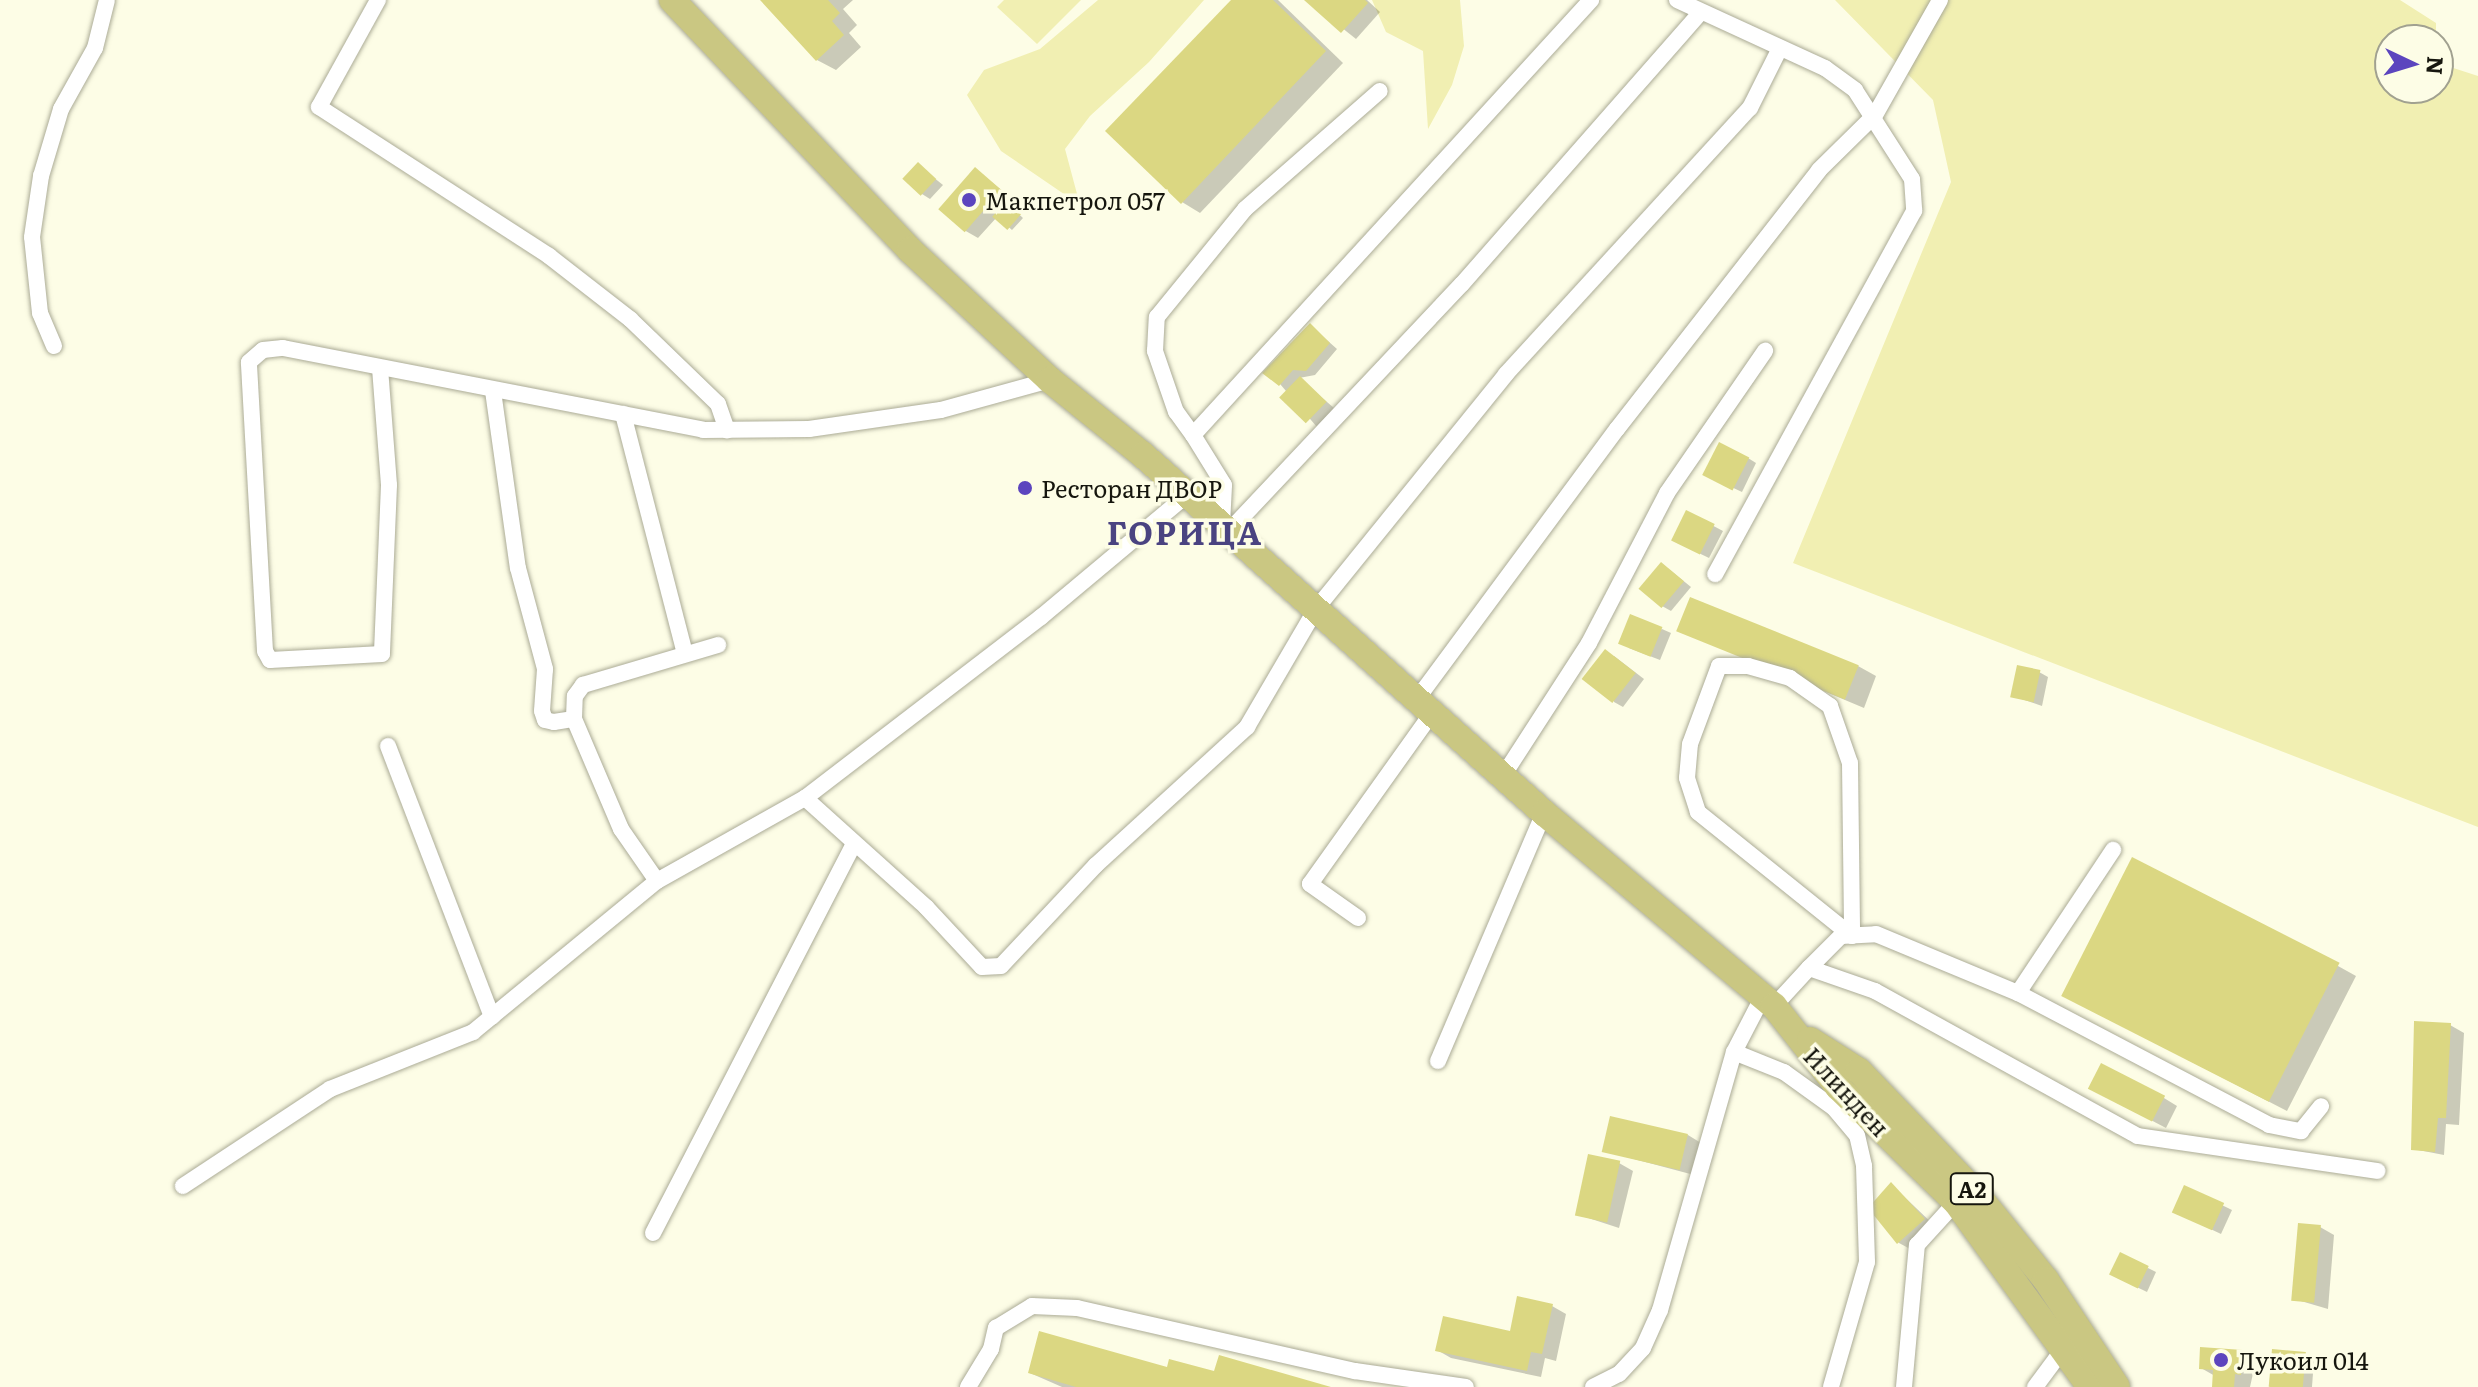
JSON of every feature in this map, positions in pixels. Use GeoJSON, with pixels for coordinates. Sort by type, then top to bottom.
{"type":"FeatureCollection","features":[{"type":"Feature","properties":{"kind":"main road","name":"A2"},"geometry":{"type":"LineString","coordinates":[[672,0],[910,250],[1050,380],[1226,527],[1544,813],[1768,1001],[1791,1027]]}},
{"type":"Feature","properties":{"kind":"main road","name":"Илинден"},"geometry":{"type":"LineString","coordinates":[[1791,1027],[1838,1087],[1956,1202],[2090,1387]]}},
{"type":"Feature","properties":{"kind":"main road","name":"Илинден"},"geometry":{"type":"LineString","coordinates":[[1791,1027],[1859,1071],[1975,1192],[2046,1280],[2117,1387]]}},
{"type":"Feature","properties":{"kind":"street"},"geometry":{"type":"LineString","coordinates":[[54,346],[40,313],[32,237],[41,176],[61,109],[95,48],[107,0]]}},
{"type":"Feature","properties":{"kind":"street"},"geometry":{"type":"LineString","coordinates":[[378,0],[319,107],[549,256],[630,319],[718,404],[727,430]]}},
{"type":"Feature","properties":{"kind":"street"},"geometry":{"type":"LineString","coordinates":[[1193,435],[1591,0]]}},
{"type":"Feature","properties":{"kind":"street"},"geometry":{"type":"LineString","coordinates":[[1677,0],[1779,50],[1825,68],[1855,90],[1875,115],[1912,179],[1914,211],[1715,574]]}},
{"type":"Feature","properties":{"kind":"street"},"geometry":{"type":"LineString","coordinates":[[1358,918],[1310,884],[1425,706],[1771,231],[1819,170],[1875,115],[1940,0]]}},
{"type":"Feature","properties":{"kind":"street"},"geometry":{"type":"LineString","coordinates":[[1226,527],[1462,284],[1700,13]]}},
{"type":"Feature","properties":{"kind":"street"},"geometry":{"type":"LineString","coordinates":[[805,798],[853,846],[926,907],[982,967],[1001,966],[1096,865],[1247,727],[1289,663],[1316,609],[1506,374],[1750,108],[1779,50]]}},
{"type":"Feature","properties":{"kind":"street"},"geometry":{"type":"LineString","coordinates":[[1226,527],[1224,485],[1176,412],[1155,351],[1157,317],[1245,209],[1380,91]]}},
{"type":"Feature","properties":{"kind":"street"},"geometry":{"type":"LineString","coordinates":[[380,368],[389,485],[382,654],[270,660],[265,651],[249,362],[263,350],[283,348],[493,391],[727,430],[809,429],[941,410],[1050,380]]}},
{"type":"Feature","properties":{"kind":"street"},"geometry":{"type":"LineString","coordinates":[[1503,776],[1589,643],[1667,493],[1765,351]]}},
{"type":"Feature","properties":{"kind":"street"},"geometry":{"type":"LineString","coordinates":[[493,391],[518,568],[545,669],[542,711],[545,720],[574,719]]}},
{"type":"Feature","properties":{"kind":"street"},"geometry":{"type":"LineString","coordinates":[[623,414],[685,653]]}},
{"type":"Feature","properties":{"kind":"street"},"geometry":{"type":"LineString","coordinates":[[183,1186],[330,1089],[473,1032],[657,881],[805,798],[1041,617],[1188,494]]}},
{"type":"Feature","properties":{"kind":"street"},"geometry":{"type":"LineString","coordinates":[[657,881],[621,829],[574,719],[575,696],[583,685],[718,645]]}},
{"type":"Feature","properties":{"kind":"street"},"geometry":{"type":"LineString","coordinates":[[1719,666],[1748,666],[1790,678],[1830,706],[1850,763],[1852,936],[1698,812],[1687,778],[1690,744],[1719,666]]}},
{"type":"Feature","properties":{"kind":"street"},"geometry":{"type":"LineString","coordinates":[[388,746],[492,1017]]}},
{"type":"Feature","properties":{"kind":"street"},"geometry":{"type":"LineString","coordinates":[[1438,1061],[1544,813]]}},
{"type":"Feature","properties":{"kind":"street"},"geometry":{"type":"LineString","coordinates":[[653,1233],[853,846]]}},
{"type":"Feature","properties":{"kind":"street"},"geometry":{"type":"LineString","coordinates":[[2018,993],[2113,850]]}},
{"type":"Feature","properties":{"kind":"street"},"geometry":{"type":"LineString","coordinates":[[1593,1387],[1619,1374],[1643,1348],[1660,1310],[1734,1052],[1768,1001],[1809,968],[1841,936],[1876,934],[2018,993],[2269,1125],[2301,1131],[2321,1106]]}},
{"type":"Feature","properties":{"kind":"street"},"geometry":{"type":"LineString","coordinates":[[1809,968],[1875,991],[2138,1136],[2377,1171]]}},
{"type":"Feature","properties":{"kind":"street"},"geometry":{"type":"LineString","coordinates":[[1734,1052],[1784,1072],[1834,1108],[1857,1135],[1864,1166],[1867,1262],[1831,1387]]}},
{"type":"Feature","properties":{"kind":"street"},"geometry":{"type":"LineString","coordinates":[[1904,1387],[1917,1245],[1956,1202]]}},
{"type":"Feature","properties":{"kind":"street"},"geometry":{"type":"LineString","coordinates":[[968,1387],[991,1349],[996,1328],[1032,1306],[1077,1308],[1355,1371],[1466,1387]]}},
{"type":"Feature","properties":{"kind":"street"},"geometry":{"type":"LineString","coordinates":[[2035,1387],[2064,1348]]}},
{"type":"Feature","properties":{"kind":"shaded area"},"geometry":{"type":"Polygon","coordinates":[[[1004,0],[1081,0],[1037,44],[997,7],[1004,0]]]}},
{"type":"Feature","properties":{"kind":"shaded area"},"geometry":{"type":"Polygon","coordinates":[[[1098,0],[1204,0],[1149,62],[1090,116],[1065,149],[1080,205],[1001,151],[967,95],[984,70],[1040,49],[1098,0]]]}},
{"type":"Feature","properties":{"kind":"shaded area"},"geometry":{"type":"Polygon","coordinates":[[[1372,0],[1460,0],[1464,46],[1452,85],[1428,129],[1423,51],[1386,32],[1372,0]]]}},
{"type":"Feature","properties":{"kind":"shaded area"},"geometry":{"type":"Polygon","coordinates":[[[1835,0],[2400,0],[2436,24],[2374,24],[2374,104],[2454,104],[2454,68],[2478,76],[2478,827],[1793,563],[1951,182],[1933,100],[1835,0]]]}},
{"type":"Feature","properties":{"kind":"building"},"geometry":{"type":"Polygon","coordinates":[[[760,0],[828,0],[840,13],[832,21],[844,35],[816,61],[760,0]]]}},
{"type":"Feature","properties":{"kind":"building"},"geometry":{"type":"Polygon","coordinates":[[[1231,0],[1273,0],[1326,51],[1181,204],[1105,131],[1231,0]]]}},
{"type":"Feature","properties":{"kind":"building"},"geometry":{"type":"Polygon","coordinates":[[[1304,0],[1365,0],[1368,3],[1341,33],[1304,0]]]}},
{"type":"Feature","properties":{"kind":"building"},"geometry":{"type":"Polygon","coordinates":[[[918,162],[936,179],[921,196],[902,179],[918,162]]]}},
{"type":"Feature","properties":{"kind":"building","name":"Макпетрол 057"},"geometry":{"type":"Polygon","coordinates":[[[975,167],[1001,190],[965,232],[938,209],[975,167]]]}},
{"type":"Feature","properties":{"kind":"building"},"geometry":{"type":"Polygon","coordinates":[[[1006,201],[1021,214],[1007,230],[992,217],[1006,201]]]}},
{"type":"Feature","properties":{"kind":"building"},"geometry":{"type":"Polygon","coordinates":[[[1310,323],[1330,343],[1306,371],[1293,370],[1279,386],[1262,373],[1310,323]]]}},
{"type":"Feature","properties":{"kind":"building"},"geometry":{"type":"Polygon","coordinates":[[[1300,376],[1327,402],[1306,423],[1279,398],[1300,376]]]}},
{"type":"Feature","properties":{"kind":"building"},"geometry":{"type":"Polygon","coordinates":[[[1719,442],[1749,457],[1732,490],[1702,475],[1719,442]]]}},
{"type":"Feature","properties":{"kind":"building"},"geometry":{"type":"Polygon","coordinates":[[[1686,510],[1715,524],[1700,555],[1671,541],[1686,510]]]}},
{"type":"Feature","properties":{"kind":"building"},"geometry":{"type":"Polygon","coordinates":[[[1661,562],[1684,581],[1661,608],[1639,589],[1661,562]]]}},
{"type":"Feature","properties":{"kind":"building"},"geometry":{"type":"Polygon","coordinates":[[[1690,597],[1859,665],[1845,699],[1676,631],[1690,597]]]}},
{"type":"Feature","properties":{"kind":"building"},"geometry":{"type":"Polygon","coordinates":[[[1630,614],[1662,627],[1650,657],[1618,644],[1630,614]]]}},
{"type":"Feature","properties":{"kind":"building"},"geometry":{"type":"Polygon","coordinates":[[[1605,649],[1636,673],[1612,703],[1582,679],[1605,649]]]}},
{"type":"Feature","properties":{"kind":"building"},"geometry":{"type":"Polygon","coordinates":[[[2017,665],[2040,670],[2034,702],[2010,697],[2017,665]]]}},
{"type":"Feature","properties":{"kind":"building"},"geometry":{"type":"Polygon","coordinates":[[[2132,857],[2340,963],[2269,1102],[2061,996],[2132,857]]]}},
{"type":"Feature","properties":{"kind":"building"},"geometry":{"type":"Polygon","coordinates":[[[2414,1021],[2451,1023],[2446,1118],[2438,1118],[2435,1152],[2411,1150],[2414,1021]]]}},
{"type":"Feature","properties":{"kind":"building"},"geometry":{"type":"Polygon","coordinates":[[[2101,1063],[2165,1096],[2152,1122],[2088,1089],[2101,1063]]]}},
{"type":"Feature","properties":{"kind":"building"},"geometry":{"type":"Polygon","coordinates":[[[1610,1116],[1688,1134],[1680,1170],[1602,1152],[1610,1116]]]}},
{"type":"Feature","properties":{"kind":"building"},"geometry":{"type":"Polygon","coordinates":[[[1588,1154],[1620,1161],[1607,1222],[1575,1216],[1588,1154]]]}},
{"type":"Feature","properties":{"kind":"building"},"geometry":{"type":"Polygon","coordinates":[[[1891,1182],[1925,1219],[1897,1244],[1868,1208],[1891,1182]]]}},
{"type":"Feature","properties":{"kind":"building"},"geometry":{"type":"Polygon","coordinates":[[[2184,1185],[2224,1203],[2212,1230],[2172,1212],[2184,1185]]]}},
{"type":"Feature","properties":{"kind":"building"},"geometry":{"type":"Polygon","coordinates":[[[2298,1223],[2321,1225],[2314,1303],[2291,1301],[2298,1223]]]}},
{"type":"Feature","properties":{"kind":"building"},"geometry":{"type":"Polygon","coordinates":[[[2120,1252],[2149,1266],[2138,1288],[2109,1274],[2120,1252]]]}},
{"type":"Feature","properties":{"kind":"building"},"geometry":{"type":"Polygon","coordinates":[[[1517,1296],[1553,1304],[1542,1354],[1531,1352],[1527,1371],[1435,1351],[1443,1316],[1510,1331],[1517,1296]]]}},
{"type":"Feature","properties":{"kind":"building"},"geometry":{"type":"Polygon","coordinates":[[[1039,1331],[1167,1367],[1169,1359],[1214,1371],[1219,1355],[1331,1387],[1076,1387],[1028,1373],[1039,1331]]]}},
{"type":"Feature","properties":{"kind":"building","name":"Лукоил 014"},"geometry":{"type":"Polygon","coordinates":[[[2200,1347],[2243,1350],[2241,1375],[2235,1374],[2234,1387],[2212,1387],[2213,1370],[2199,1369],[2200,1347]]]}},
{"type":"Feature","properties":{"kind":"building"},"geometry":{"type":"Polygon","coordinates":[[[2272,1349],[2306,1352],[2303,1387],[2269,1387],[2272,1349]]]}},
{"type":"Feature","properties":{"kind":"place","name":"Макпетрол 057"},"geometry":{"type":"Point","coordinates":[969,200]}},
{"type":"Feature","properties":{"kind":"place","name":"Ресторан ДВОР"},"geometry":{"type":"Point","coordinates":[1025,488]}},
{"type":"Feature","properties":{"kind":"place","name":"Лукоил 014"},"geometry":{"type":"Point","coordinates":[2221,1360]}},
{"type":"Feature","properties":{"kind":"district","name":"ГОРИЦА"},"geometry":{"type":"Point","coordinates":[1185,531]}}]}
